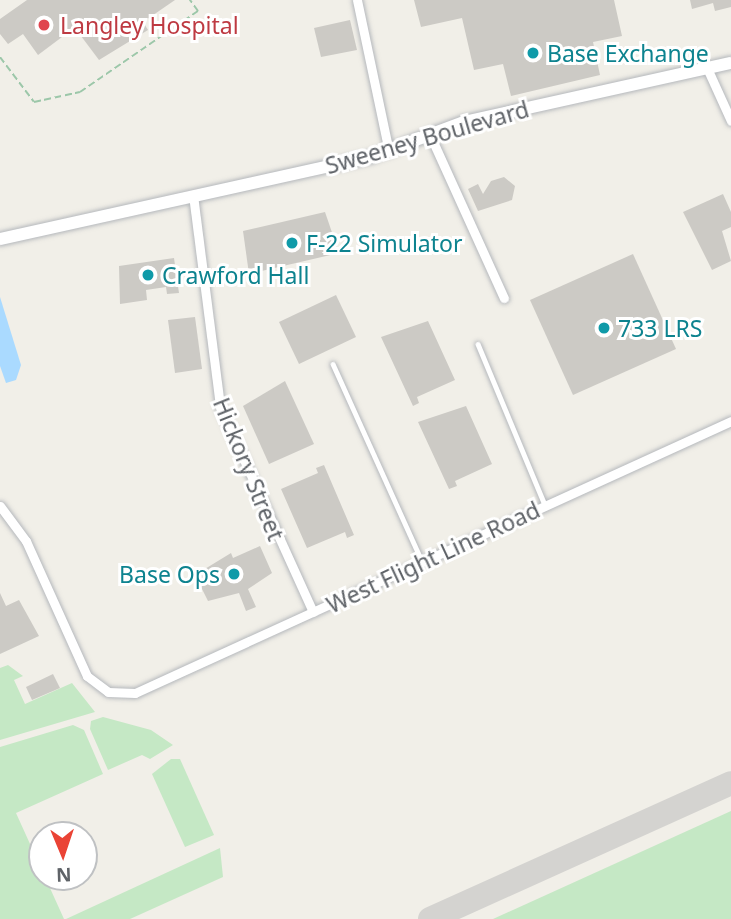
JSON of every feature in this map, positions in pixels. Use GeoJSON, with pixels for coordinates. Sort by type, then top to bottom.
{"type":"FeatureCollection","features":[{"type":"Feature","properties":{"kind":"main road","name":"Sweeney Boulevard"},"geometry":{"type":"LineString","coordinates":[[0,239],[389,152],[464,122],[731,63]]}},
{"type":"Feature","properties":{"kind":"street"},"geometry":{"type":"LineString","coordinates":[[356,0],[389,152]]}},
{"type":"Feature","properties":{"kind":"street"},"geometry":{"type":"LineString","coordinates":[[706,68],[731,121]]}},
{"type":"Feature","properties":{"kind":"street"},"geometry":{"type":"LineString","coordinates":[[430,135],[503,299]]}},
{"type":"Feature","properties":{"kind":"street","name":"Hickory Street"},"geometry":{"type":"LineString","coordinates":[[193,195],[220,407],[313,612]]}},
{"type":"Feature","properties":{"kind":"street","name":"West Flight Line Road"},"geometry":{"type":"LineString","coordinates":[[0,506],[26,541],[87,676],[108,692],[135,693],[731,421]]}},
{"type":"Feature","properties":{"kind":"lane"},"geometry":{"type":"LineString","coordinates":[[478,344],[545,506]]}},
{"type":"Feature","properties":{"kind":"lane"},"geometry":{"type":"LineString","coordinates":[[333,364],[422,562]]}},
{"type":"Feature","properties":{"kind":"path"},"geometry":{"type":"LineString","coordinates":[[0,57],[34,102],[80,92],[198,11],[190,0]]}},
{"type":"Feature","properties":{"kind":"green space"},"geometry":{"type":"Polygon","coordinates":[[[8,665],[23,676],[14,680],[25,704],[72,683],[95,712],[0,740],[0,668],[8,665]]]}},
{"type":"Feature","properties":{"kind":"green space"},"geometry":{"type":"Polygon","coordinates":[[[103,717],[151,730],[173,745],[150,759],[142,755],[108,770],[90,729],[91,721],[103,717]]]}},
{"type":"Feature","properties":{"kind":"green space"},"geometry":{"type":"Polygon","coordinates":[[[73,725],[84,730],[103,774],[16,813],[28,840],[28,891],[51,891],[64,919],[0,919],[0,747],[73,725]]]}},
{"type":"Feature","properties":{"kind":"green space"},"geometry":{"type":"Polygon","coordinates":[[[171,759],[180,759],[214,835],[185,847],[152,774],[171,759]]]}},
{"type":"Feature","properties":{"kind":"green space"},"geometry":{"type":"Polygon","coordinates":[[[731,811],[731,919],[493,919],[731,811]]]}},
{"type":"Feature","properties":{"kind":"green space"},"geometry":{"type":"Polygon","coordinates":[[[220,848],[223,877],[130,919],[66,919],[220,848]]]}},
{"type":"Feature","properties":{"kind":"water"},"geometry":{"type":"Polygon","coordinates":[[[0,297],[21,365],[16,380],[6,383],[0,366],[0,297]]]}},
{"type":"Feature","properties":{"kind":"building"},"geometry":{"type":"Polygon","coordinates":[[[27,0],[175,0],[143,22],[148,30],[99,60],[78,32],[70,31],[38,55],[23,34],[8,44],[0,34],[0,19],[27,0]]]}},
{"type":"Feature","properties":{"kind":"building","name":"Base Exchange"},"geometry":{"type":"Polygon","coordinates":[[[414,0],[614,0],[622,36],[593,42],[600,75],[511,96],[503,64],[474,70],[462,18],[421,27],[414,0]]]}},
{"type":"Feature","properties":{"kind":"building"},"geometry":{"type":"Polygon","coordinates":[[[690,0],[731,0],[731,7],[715,11],[713,3],[692,9],[690,0]]]}},
{"type":"Feature","properties":{"kind":"building"},"geometry":{"type":"Polygon","coordinates":[[[350,20],[357,50],[321,57],[314,28],[350,20]]]}},
{"type":"Feature","properties":{"kind":"building"},"geometry":{"type":"Polygon","coordinates":[[[504,177],[515,186],[512,200],[478,211],[468,189],[478,184],[483,194],[491,181],[504,177]]]}},
{"type":"Feature","properties":{"kind":"building"},"geometry":{"type":"Polygon","coordinates":[[[723,194],[731,212],[731,227],[722,231],[731,261],[712,270],[683,212],[723,194]]]}},
{"type":"Feature","properties":{"kind":"building","name":"F-22 Simulator"},"geometry":{"type":"Polygon","coordinates":[[[325,212],[339,253],[249,274],[243,231],[325,212]]]}},
{"type":"Feature","properties":{"kind":"building","name":"733 LRS"},"geometry":{"type":"Polygon","coordinates":[[[633,254],[676,349],[573,395],[530,300],[633,254]]]}},
{"type":"Feature","properties":{"kind":"building","name":"Crawford Hall"},"geometry":{"type":"Polygon","coordinates":[[[174,258],[179,293],[167,294],[166,287],[146,290],[147,300],[120,304],[119,266],[174,258]]]}},
{"type":"Feature","properties":{"kind":"building"},"geometry":{"type":"Polygon","coordinates":[[[336,295],[356,337],[299,364],[279,322],[336,295]]]}},
{"type":"Feature","properties":{"kind":"building"},"geometry":{"type":"Polygon","coordinates":[[[195,317],[202,369],[175,373],[168,320],[195,317]]]}},
{"type":"Feature","properties":{"kind":"building"},"geometry":{"type":"Polygon","coordinates":[[[428,321],[455,380],[417,397],[419,403],[413,406],[381,337],[428,321]]]}},
{"type":"Feature","properties":{"kind":"building"},"geometry":{"type":"Polygon","coordinates":[[[285,381],[314,444],[269,464],[243,406],[285,381]]]}},
{"type":"Feature","properties":{"kind":"building"},"geometry":{"type":"Polygon","coordinates":[[[466,406],[492,464],[455,481],[457,486],[449,489],[418,422],[466,406]]]}},
{"type":"Feature","properties":{"kind":"building"},"geometry":{"type":"Polygon","coordinates":[[[324,465],[354,535],[347,538],[345,532],[307,548],[281,489],[318,473],[316,468],[324,465]]]}},
{"type":"Feature","properties":{"kind":"building","name":"Base Ops"},"geometry":{"type":"Polygon","coordinates":[[[260,546],[272,573],[248,589],[256,607],[246,611],[239,593],[208,601],[195,575],[231,553],[233,558],[260,546]]]}},
{"type":"Feature","properties":{"kind":"building"},"geometry":{"type":"Polygon","coordinates":[[[0,593],[6,606],[19,600],[39,636],[0,654],[0,593]]]}},
{"type":"Feature","properties":{"kind":"building"},"geometry":{"type":"Polygon","coordinates":[[[53,674],[60,688],[32,700],[26,687],[53,674]]]}},
{"type":"Feature","properties":{"kind":"taxiway"},"geometry":{"type":"LineString","coordinates":[[430,919],[731,783]]}},
{"type":"Feature","properties":{"kind":"place","name":"Langley Hospital"},"geometry":{"type":"Point","coordinates":[44,25]}},
{"type":"Feature","properties":{"kind":"place","name":"Base Exchange"},"geometry":{"type":"Point","coordinates":[533,53]}},
{"type":"Feature","properties":{"kind":"place","name":"F-22 Simulator"},"geometry":{"type":"Point","coordinates":[292,243]}},
{"type":"Feature","properties":{"kind":"place","name":"Crawford Hall"},"geometry":{"type":"Point","coordinates":[148,275]}},
{"type":"Feature","properties":{"kind":"place","name":"733 LRS"},"geometry":{"type":"Point","coordinates":[604,328]}},
{"type":"Feature","properties":{"kind":"place","name":"Base Ops"},"geometry":{"type":"Point","coordinates":[234,574]}}]}
